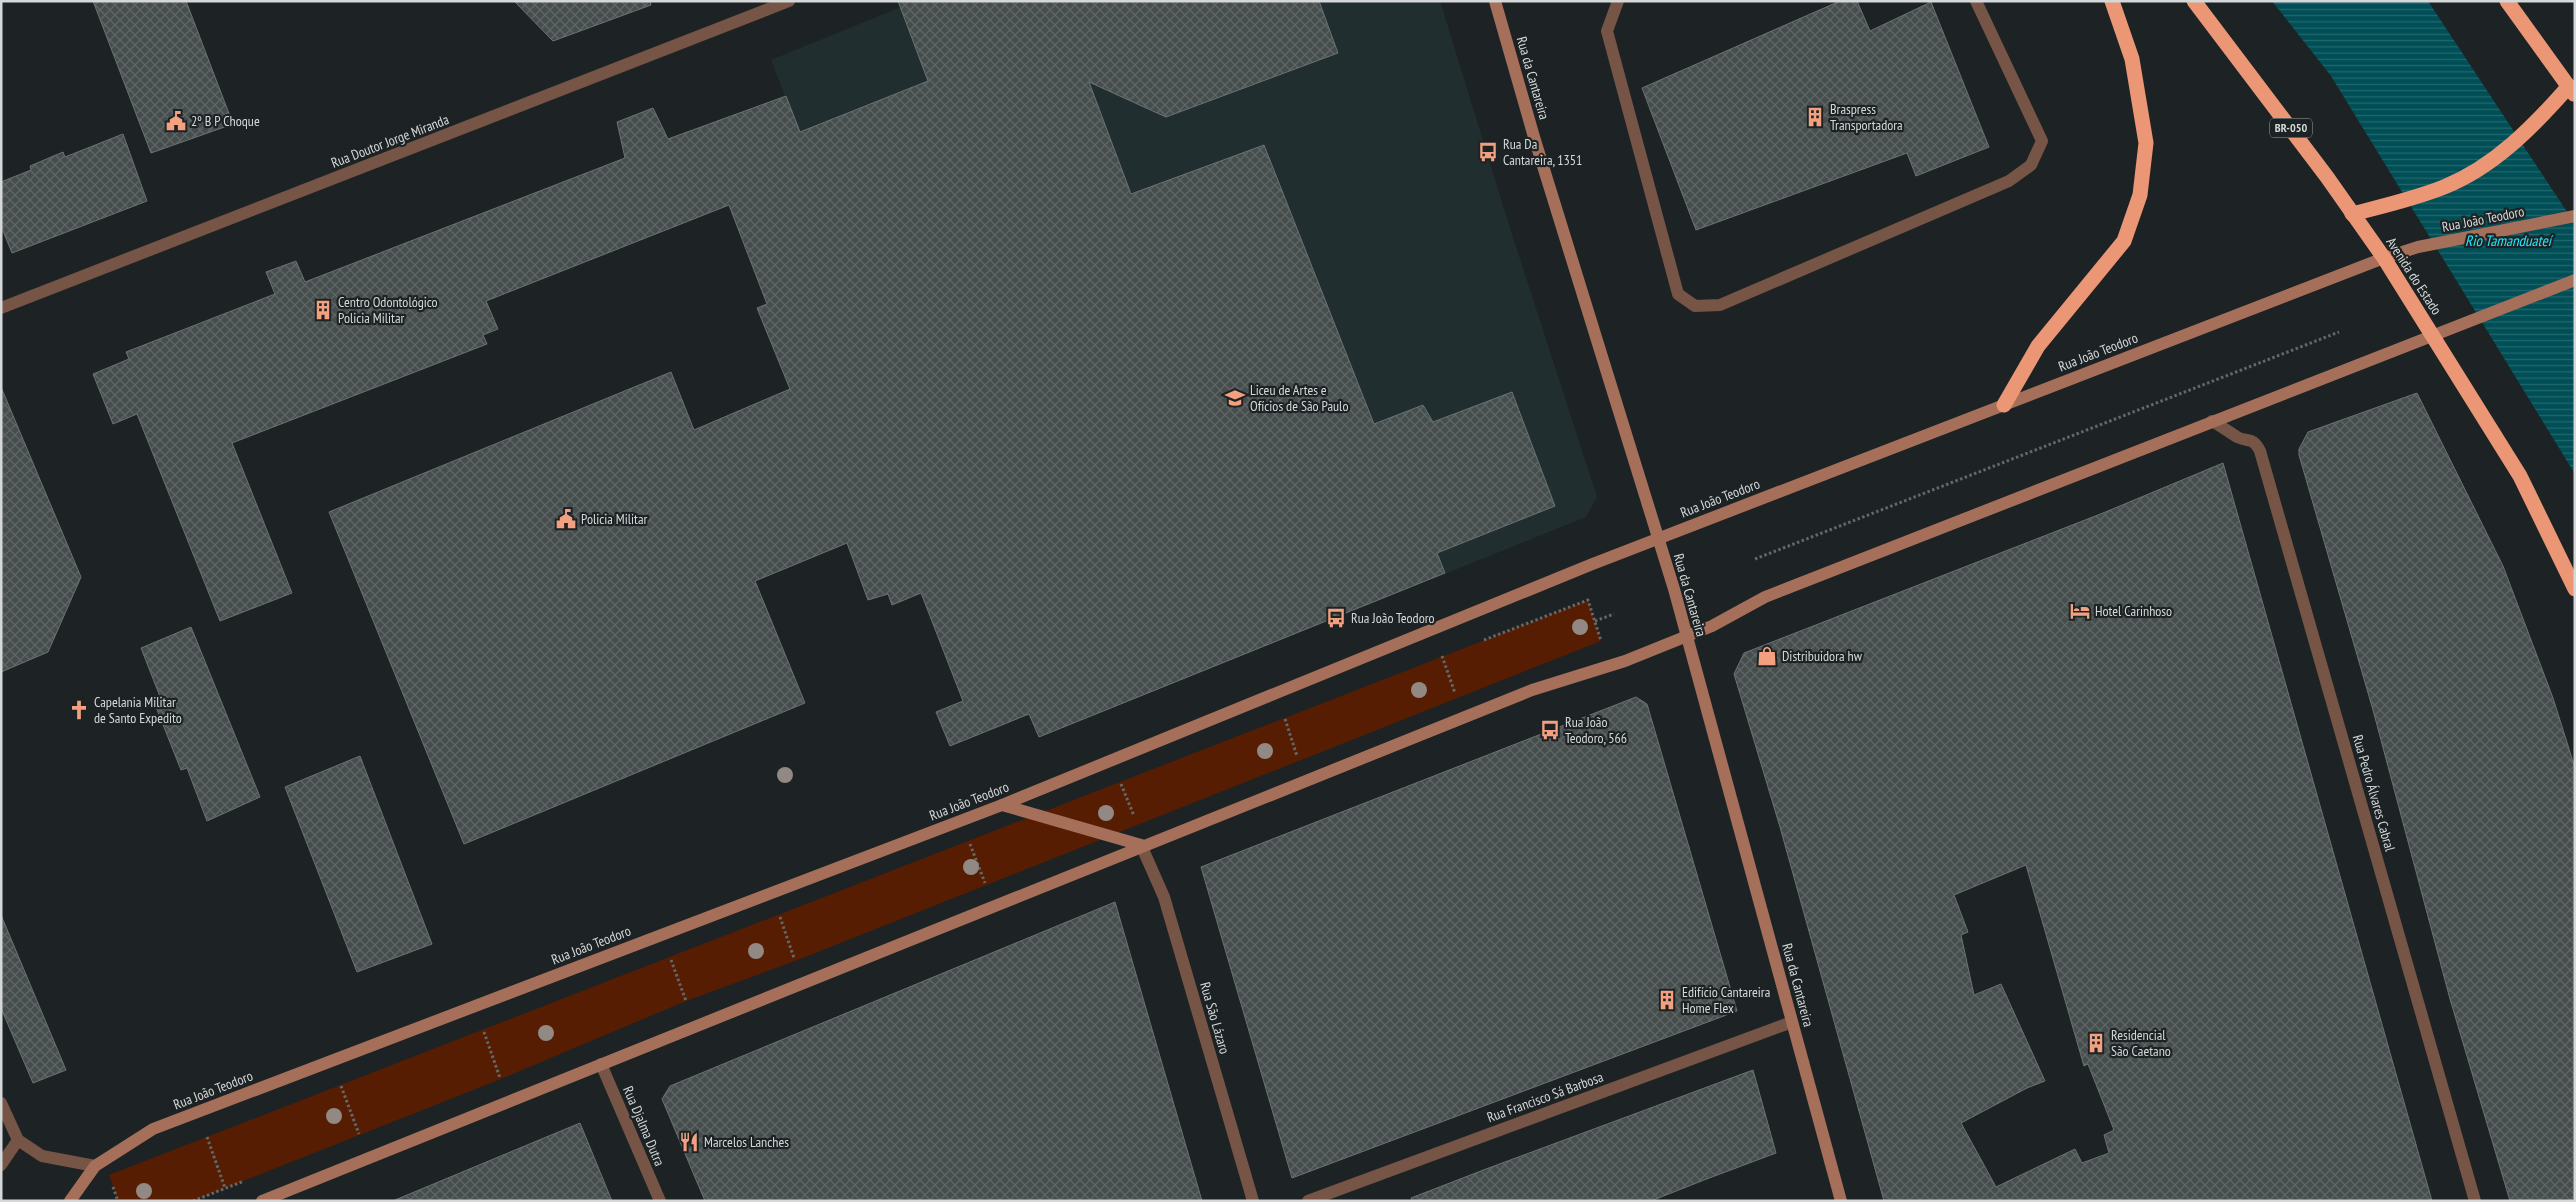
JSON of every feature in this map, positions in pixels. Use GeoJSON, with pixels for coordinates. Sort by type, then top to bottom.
{"type":"FeatureCollection","features":[{"type":"Feature","properties":{"kind":"highway"},"geometry":{"type":"LineString","coordinates":[[2004,404],[2038,346],[2124,240],[2140,195],[2146,143],[2132,59],[2112,1]]}},
{"type":"Feature","properties":{"kind":"highway","name":"Avenida do Estado"},"geometry":{"type":"LineString","coordinates":[[2194,1],[2321,169],[2384,258],[2520,476],[2575,589]]}},
{"type":"Feature","properties":{"kind":"highway"},"geometry":{"type":"LineString","coordinates":[[2352,214],[2404,201],[2445,187],[2475,171],[2508,147],[2572,91],[2507,1]]}},
{"type":"Feature","properties":{"kind":"main road","name":"Rua da Cantareira"},"geometry":{"type":"LineString","coordinates":[[1495,1],[1534,137],[1640,476],[1686,635],[1841,1201]]}},
{"type":"Feature","properties":{"kind":"main road","name":"Rua João Teodoro"},"geometry":{"type":"LineString","coordinates":[[70,1201],[95,1166],[153,1129],[1002,805],[1658,539],[2384,258],[2418,247],[2575,216]]}},
{"type":"Feature","properties":{"kind":"main road"},"geometry":{"type":"LineString","coordinates":[[262,1201],[1532,690],[1625,662],[1686,635],[1712,626],[1765,597],[2575,280]]}},
{"type":"Feature","properties":{"kind":"main road"},"geometry":{"type":"LineString","coordinates":[[1002,805],[1141,846]]}},
{"type":"Feature","properties":{"kind":"street","name":"Rua Doutor Jorge Miranda"},"geometry":{"type":"LineString","coordinates":[[1,308],[789,1]]}},
{"type":"Feature","properties":{"kind":"street"},"geometry":{"type":"LineString","coordinates":[[1618,1],[1607,31],[1678,294],[1695,306],[1720,305],[2009,181],[2031,165],[2042,141],[1976,1]]}},
{"type":"Feature","properties":{"kind":"street","name":"Rua Pedro Álvares Cabral"},"geometry":{"type":"LineString","coordinates":[[2212,421],[2240,438],[2248,438],[2256,444],[2260,451],[2475,1201]]}},
{"type":"Feature","properties":{"kind":"street","name":"Rua São Lázaro"},"geometry":{"type":"LineString","coordinates":[[1141,846],[1164,897],[1253,1201]]}},
{"type":"Feature","properties":{"kind":"street","name":"Rua Francisco Sá Barbosa"},"geometry":{"type":"LineString","coordinates":[[1308,1201],[1792,1022]]}},
{"type":"Feature","properties":{"kind":"street","name":"Rua Djalma Dutra"},"geometry":{"type":"LineString","coordinates":[[601,1064],[660,1201]]}},
{"type":"Feature","properties":{"kind":"street"},"geometry":{"type":"LineString","coordinates":[[1,1104],[18,1140],[42,1156],[95,1166]]}},
{"type":"Feature","properties":{"kind":"street"},"geometry":{"type":"LineString","coordinates":[[1,1165],[18,1140]]}},
{"type":"Feature","properties":{"kind":"path"},"geometry":{"type":"LineString","coordinates":[[1755,559],[2339,332]]}},
{"type":"Feature","properties":{"kind":"path"},"geometry":{"type":"LineString","coordinates":[[1478,642],[1588,600],[1602,641],[1592,644]]}},
{"type":"Feature","properties":{"kind":"path"},"geometry":{"type":"LineString","coordinates":[[1595,621],[1614,614]]}},
{"type":"Feature","properties":{"kind":"path"},"geometry":{"type":"LineString","coordinates":[[1433,660],[1451,653]]}},
{"type":"Feature","properties":{"kind":"path"},"geometry":{"type":"LineString","coordinates":[[1442,656],[1456,698]]}},
{"type":"Feature","properties":{"kind":"path"},"geometry":{"type":"LineString","coordinates":[[1276,721],[1294,714]]}},
{"type":"Feature","properties":{"kind":"path"},"geometry":{"type":"LineString","coordinates":[[1285,718],[1299,761]]}},
{"type":"Feature","properties":{"kind":"path"},"geometry":{"type":"LineString","coordinates":[[1112,785],[1130,778]]}},
{"type":"Feature","properties":{"kind":"path"},"geometry":{"type":"LineString","coordinates":[[1120,782],[1138,825],[1141,846]]}},
{"type":"Feature","properties":{"kind":"path"},"geometry":{"type":"LineString","coordinates":[[960,821],[986,886],[995,882]]}},
{"type":"Feature","properties":{"kind":"path"},"geometry":{"type":"LineString","coordinates":[[788,911],[779,915],[795,961]]}},
{"type":"Feature","properties":{"kind":"path"},"geometry":{"type":"LineString","coordinates":[[670,956],[686,1001]]}},
{"type":"Feature","properties":{"kind":"path"},"geometry":{"type":"LineString","coordinates":[[678,1005],[695,998]]}},
{"type":"Feature","properties":{"kind":"path"},"geometry":{"type":"LineString","coordinates":[[475,1033],[491,1026]]}},
{"type":"Feature","properties":{"kind":"path"},"geometry":{"type":"LineString","coordinates":[[484,1029],[500,1079]]}},
{"type":"Feature","properties":{"kind":"path"},"geometry":{"type":"LineString","coordinates":[[492,1082],[509,1075]]}},
{"type":"Feature","properties":{"kind":"path"},"geometry":{"type":"LineString","coordinates":[[332,1089],[350,1082]]}},
{"type":"Feature","properties":{"kind":"path"},"geometry":{"type":"LineString","coordinates":[[341,1085],[359,1135]]}},
{"type":"Feature","properties":{"kind":"path"},"geometry":{"type":"LineString","coordinates":[[350,1138],[368,1131]]}},
{"type":"Feature","properties":{"kind":"path"},"geometry":{"type":"LineString","coordinates":[[198,1141],[216,1134]]}},
{"type":"Feature","properties":{"kind":"path"},"geometry":{"type":"LineString","coordinates":[[207,1137],[225,1188]]}},
{"type":"Feature","properties":{"kind":"path"},"geometry":{"type":"LineString","coordinates":[[193,1201],[252,1178]]}},
{"type":"Feature","properties":{"kind":"shaded area","name":"Liceu de Artes e Ofícios de São Paulo"},"geometry":{"type":"Polygon","coordinates":[[[916,1],[1440,1],[1509,225],[1597,497],[1586,517],[1039,737],[771,60],[916,1]]]}},
{"type":"Feature","properties":{"kind":"shaded area"},"geometry":{"type":"Polygon","coordinates":[[[1588,600],[1601,641],[795,961],[686,1001],[501,1079],[193,1201],[118,1201],[109,1175],[1588,600]]]}},
{"type":"Feature","properties":{"kind":"water","name":"Rio Tamanduateí"},"geometry":{"type":"Polygon","coordinates":[[[2272,1],[2428,1],[2575,224],[2575,474],[2331,76],[2272,1]]]}},
{"type":"Feature","properties":{"kind":"building"},"geometry":{"type":"Polygon","coordinates":[[[93,1],[186,1],[233,124],[151,153],[93,1]]]}},
{"type":"Feature","properties":{"kind":"building"},"geometry":{"type":"Polygon","coordinates":[[[514,1],[650,1],[651,5],[553,41],[514,1]]]}},
{"type":"Feature","properties":{"kind":"building"},"geometry":{"type":"Polygon","coordinates":[[[898,1],[1319,1],[1338,53],[1166,117],[1089,82],[1131,194],[1264,145],[1374,424],[1423,405],[1433,422],[1512,392],[1555,506],[1437,553],[1445,573],[1039,737],[1029,714],[950,746],[936,712],[963,701],[921,593],[892,605],[888,594],[868,600],[847,543],[755,581],[805,703],[464,844],[329,512],[671,372],[694,430],[790,389],[757,308],[767,304],[729,205],[486,301],[498,329],[483,335],[487,344],[232,443],[292,593],[220,621],[137,414],[113,424],[93,374],[129,359],[126,352],[275,294],[266,272],[296,261],[305,282],[625,158],[617,122],[653,108],[668,139],[786,96],[800,132],[928,81],[898,1]]]}},
{"type":"Feature","properties":{"kind":"building","name":"Braspress Transportadora"},"geometry":{"type":"Polygon","coordinates":[[[1840,1],[1857,1],[1870,31],[1931,2],[1989,147],[1916,176],[1907,153],[1696,230],[1642,88],[1840,1]]]}},
{"type":"Feature","properties":{"kind":"building"},"geometry":{"type":"Polygon","coordinates":[[[123,134],[147,201],[12,253],[1,226],[1,182],[31,170],[30,166],[63,152],[65,157],[123,134]]]}},
{"type":"Feature","properties":{"kind":"building"},"geometry":{"type":"Polygon","coordinates":[[[1,387],[81,577],[48,652],[1,672],[1,387]]]}},
{"type":"Feature","properties":{"kind":"building"},"geometry":{"type":"Polygon","coordinates":[[[2417,393],[2503,566],[2553,698],[2575,768],[2575,1201],[2510,1201],[2450,999],[2373,710],[2299,455],[2299,449],[2308,432],[2417,393]]]}},
{"type":"Feature","properties":{"kind":"building"},"geometry":{"type":"Polygon","coordinates":[[[2223,463],[2432,1201],[1884,1201],[1780,827],[1734,674],[1744,653],[2103,513],[2223,463]],[[2026,865],[1954,895],[1968,932],[1961,935],[1974,995],[2001,984],[2045,1081],[2027,1088],[1961,1123],[1996,1187],[2075,1149],[2082,1163],[2109,1153],[2104,1135],[2114,1130],[2088,1064],[2084,1066],[2026,865]]]}},
{"type":"Feature","properties":{"kind":"building"},"geometry":{"type":"Polygon","coordinates":[[[191,627],[260,797],[207,821],[187,768],[181,770],[154,702],[161,699],[141,648],[191,627]]]}},
{"type":"Feature","properties":{"kind":"building"},"geometry":{"type":"Polygon","coordinates":[[[1636,697],[1647,704],[1737,1011],[1292,1178],[1201,867],[1636,697]]]}},
{"type":"Feature","properties":{"kind":"building"},"geometry":{"type":"Polygon","coordinates":[[[360,756],[432,944],[357,972],[285,787],[360,756]]]}},
{"type":"Feature","properties":{"kind":"building"},"geometry":{"type":"Polygon","coordinates":[[[1115,902],[1202,1201],[705,1201],[662,1099],[670,1086],[1115,902]]]}},
{"type":"Feature","properties":{"kind":"building"},"geometry":{"type":"Polygon","coordinates":[[[1,915],[66,1070],[33,1083],[1,1008],[1,915]]]}},
{"type":"Feature","properties":{"kind":"building"},"geometry":{"type":"Polygon","coordinates":[[[1753,1070],[1776,1153],[1651,1201],[1412,1201],[1411,1198],[1486,1169],[1753,1070]]]}},
{"type":"Feature","properties":{"kind":"building"},"geometry":{"type":"Polygon","coordinates":[[[580,1123],[612,1201],[395,1201],[395,1200],[580,1123]]]}},
{"type":"Feature","properties":{"kind":"place","name":"Braspress Transportadora"},"geometry":{"type":"Point","coordinates":[1815,117]}},
{"type":"Feature","properties":{"kind":"place","name":"2º B P Choque"},"geometry":{"type":"Point","coordinates":[176,121]}},
{"type":"Feature","properties":{"kind":"place","name":"Rua Da Cantareira, 1351"},"geometry":{"type":"Point","coordinates":[1488,152]}},
{"type":"Feature","properties":{"kind":"place","name":"Centro Odontológico Policia Militar"},"geometry":{"type":"Point","coordinates":[323,310]}},
{"type":"Feature","properties":{"kind":"place","name":"Liceu de Artes e Ofícios de São Paulo"},"geometry":{"type":"Point","coordinates":[1235,398]}},
{"type":"Feature","properties":{"kind":"place","name":"Policia Militar"},"geometry":{"type":"Point","coordinates":[566,519]}},
{"type":"Feature","properties":{"kind":"place","name":"Hotel Carinhoso"},"geometry":{"type":"Point","coordinates":[2080,611]}},
{"type":"Feature","properties":{"kind":"place","name":"Rua João Teodoro"},"geometry":{"type":"Point","coordinates":[1336,618]}},
{"type":"Feature","properties":{"kind":"place","name":"Distribuidora hw"},"geometry":{"type":"Point","coordinates":[1767,656]}},
{"type":"Feature","properties":{"kind":"place","name":"Capelania Militar de Santo Expedito"},"geometry":{"type":"Point","coordinates":[79,710]}},
{"type":"Feature","properties":{"kind":"place","name":"Rua João Teodoro, 566"},"geometry":{"type":"Point","coordinates":[1550,730]}},
{"type":"Feature","properties":{"kind":"place","name":"Edifício Cantareira Home Flex"},"geometry":{"type":"Point","coordinates":[1667,1000]}},
{"type":"Feature","properties":{"kind":"place","name":"Residencial São Caetano"},"geometry":{"type":"Point","coordinates":[2096,1043]}},
{"type":"Feature","properties":{"kind":"place","name":"Marcelos Lanches"},"geometry":{"type":"Point","coordinates":[689,1142]}}]}
